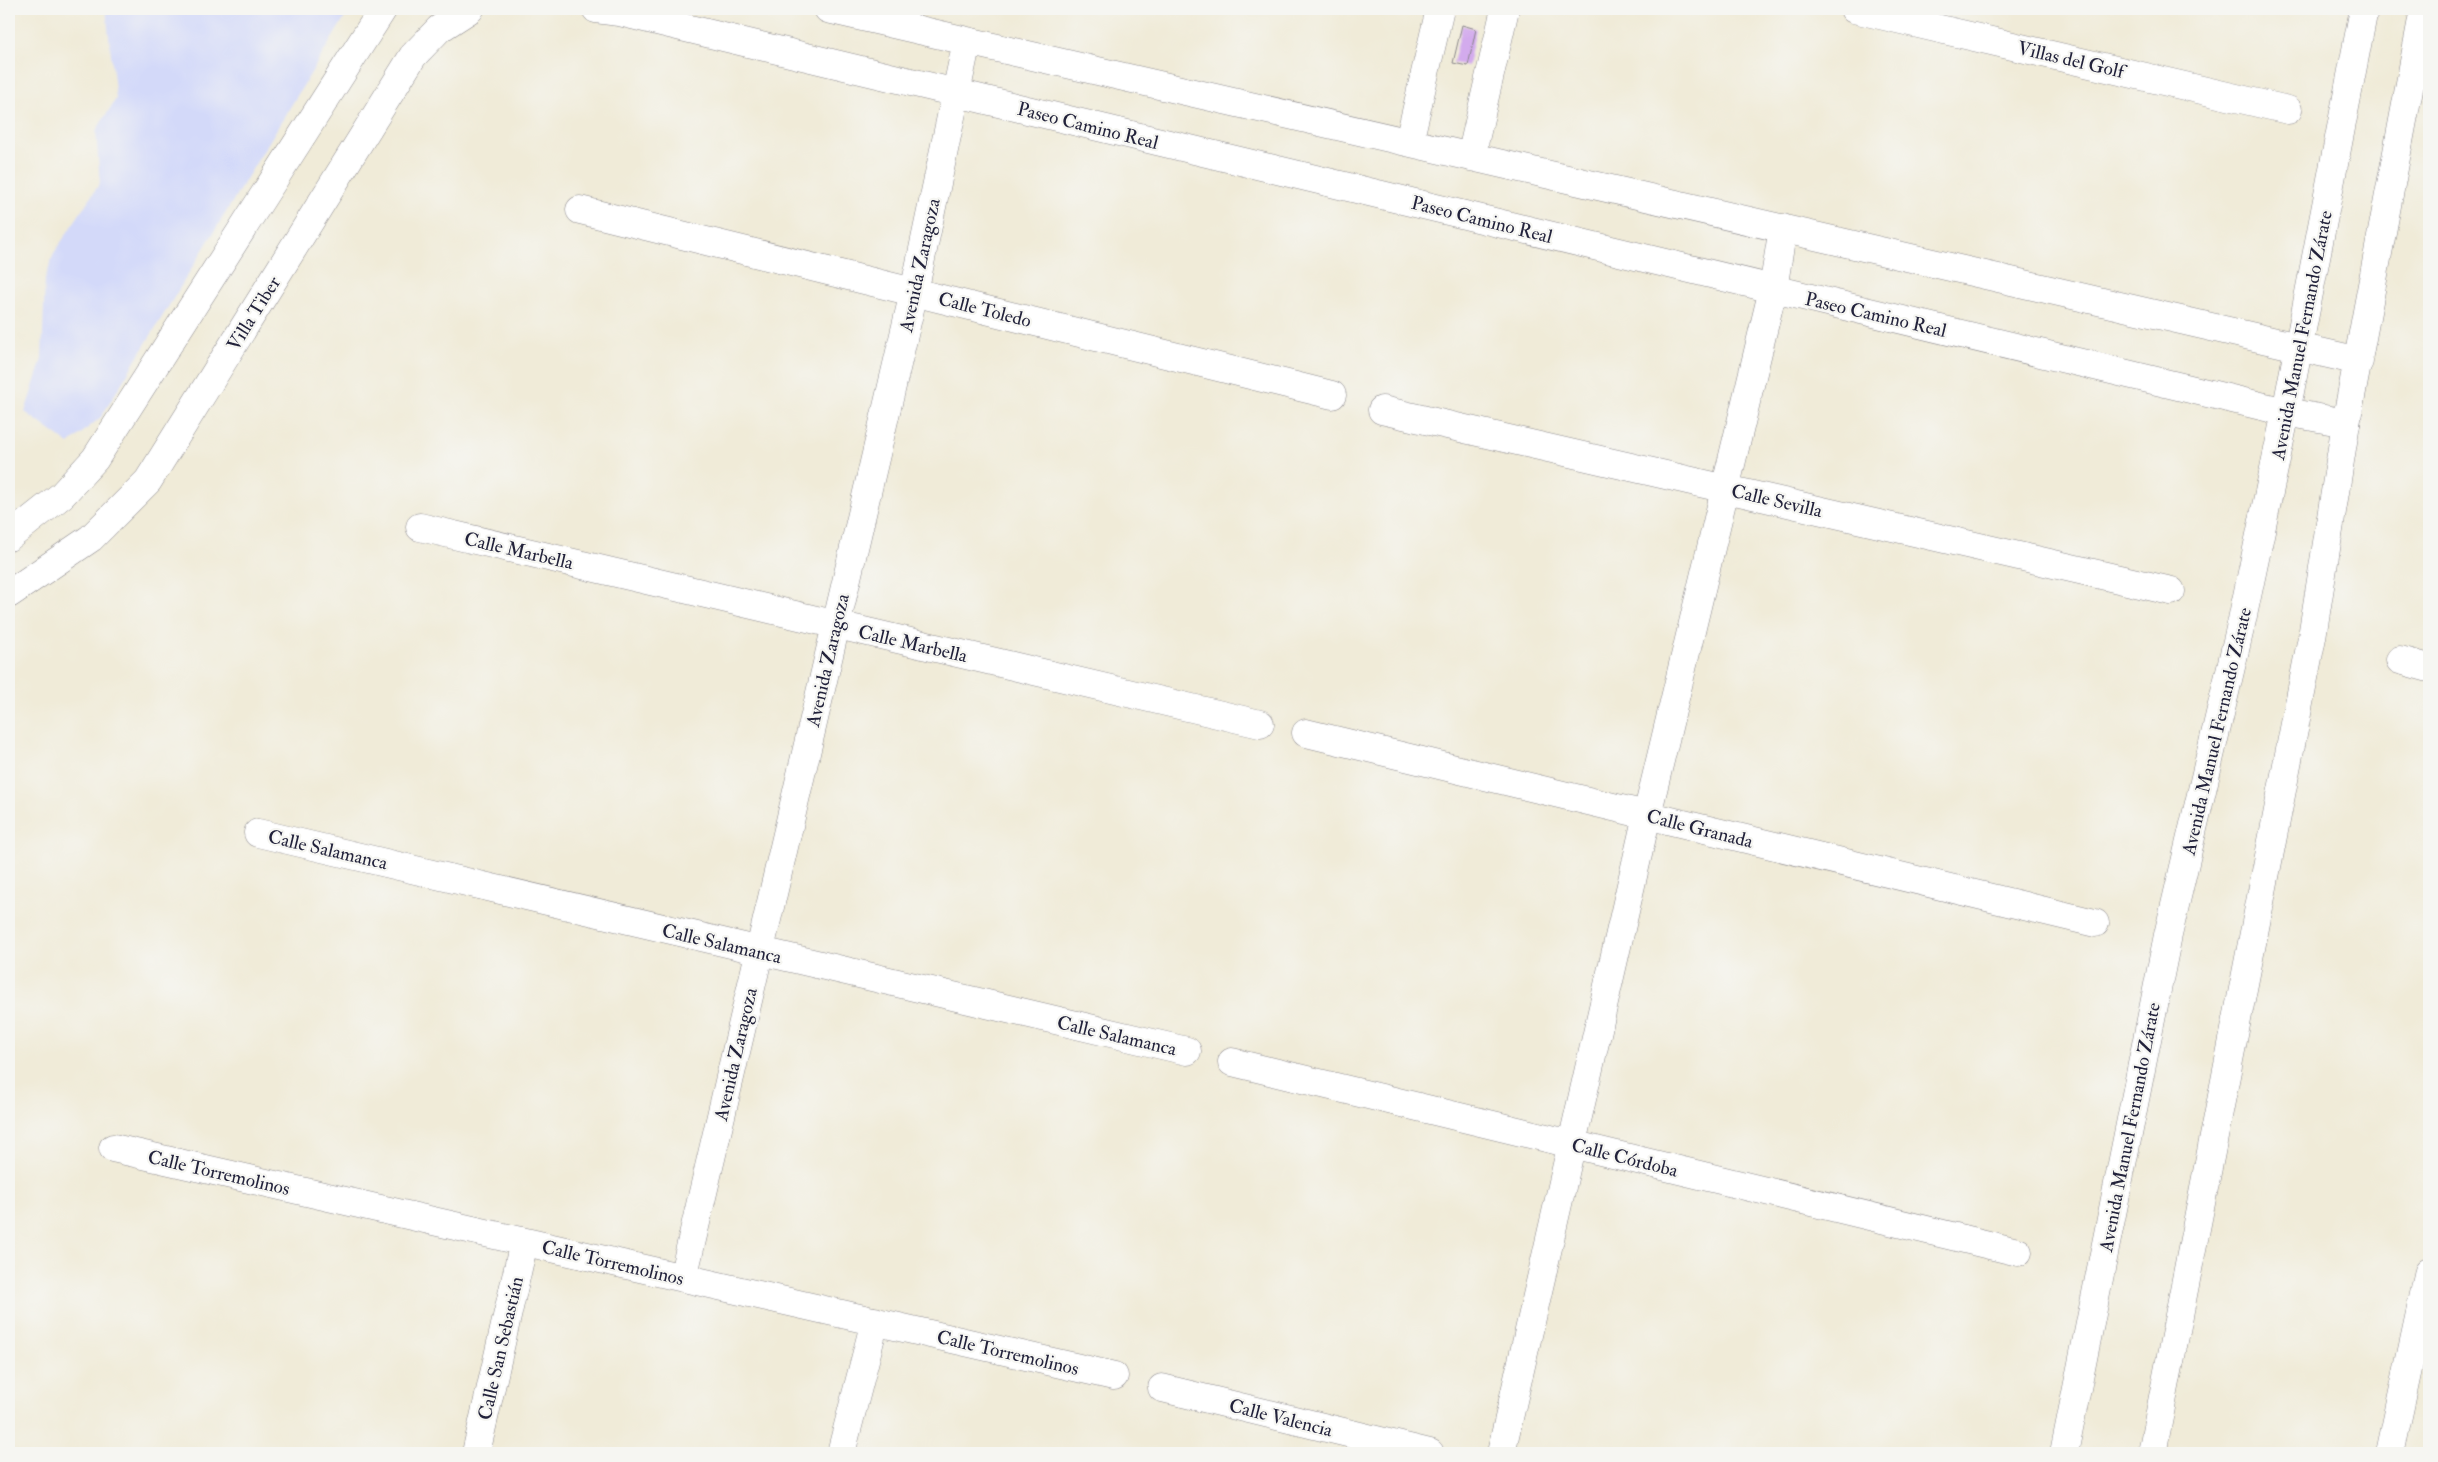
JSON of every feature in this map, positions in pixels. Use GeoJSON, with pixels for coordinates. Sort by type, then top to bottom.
{"type":"FeatureCollection","features":[{"type":"Feature","properties":{"kind":"street"},"geometry":{"type":"LineString","coordinates":[[9,537],[62,495],[94,459],[383,9]]}},
{"type":"Feature","properties":{"kind":"street","name":"Villa Tiber"},"geometry":{"type":"LineString","coordinates":[[9,594],[91,538],[148,481],[413,56],[439,28],[470,9]]}},
{"type":"Feature","properties":{"kind":"street"},"geometry":{"type":"LineString","coordinates":[[828,9],[2359,361]]}},
{"type":"Feature","properties":{"kind":"street"},"geometry":{"type":"LineString","coordinates":[[1409,142],[1440,9]]}},
{"type":"Feature","properties":{"kind":"street"},"geometry":{"type":"LineString","coordinates":[[1471,157],[1505,9]]}},
{"type":"Feature","properties":{"kind":"street","name":"Villas del Golf"},"geometry":{"type":"LineString","coordinates":[[1854,9],[2288,110]]}},
{"type":"Feature","properties":{"kind":"street","name":"Avenida Manuel Fernando Zárate"},"geometry":{"type":"LineString","coordinates":[[2064,1453],[2168,935],[2242,620],[2286,412],[2364,9]]}},
{"type":"Feature","properties":{"kind":"street"},"geometry":{"type":"LineString","coordinates":[[2152,1453],[2312,637],[2346,423],[2424,9]]}},
{"type":"Feature","properties":{"kind":"street","name":"Paseo Camino Real"},"geometry":{"type":"LineString","coordinates":[[612,10],[2286,412],[2346,423]]}},
{"type":"Feature","properties":{"kind":"street","name":"Avenida Zaragoza"},"geometry":{"type":"LineString","coordinates":[[683,1278],[758,951],[914,292],[967,41]]}},
{"type":"Feature","properties":{"kind":"street","name":"Calle Toledo"},"geometry":{"type":"LineString","coordinates":[[580,210],[1332,395]]}},
{"type":"Feature","properties":{"kind":"street"},"geometry":{"type":"LineString","coordinates":[[1501,1453],[1647,815],[1773,289],[1783,228]]}},
{"type":"Feature","properties":{"kind":"street","name":"Calle Sevilla"},"geometry":{"type":"LineString","coordinates":[[1382,410],[2171,591]]}},
{"type":"Feature","properties":{"kind":"street","name":"Calle Marbella"},"geometry":{"type":"LineString","coordinates":[[420,526],[1260,724]]}},
{"type":"Feature","properties":{"kind":"street"},"geometry":{"type":"LineString","coordinates":[[2400,660],[2429,668]]}},
{"type":"Feature","properties":{"kind":"street","name":"Calle Granada"},"geometry":{"type":"LineString","coordinates":[[1306,733],[2095,923]]}},
{"type":"Feature","properties":{"kind":"street","name":"Calle Salamanca"},"geometry":{"type":"LineString","coordinates":[[258,833],[1187,1051]]}},
{"type":"Feature","properties":{"kind":"street","name":"Calle Córdoba"},"geometry":{"type":"LineString","coordinates":[[1232,1062],[2018,1252]]}},
{"type":"Feature","properties":{"kind":"street","name":"Calle Torremolinos"},"geometry":{"type":"LineString","coordinates":[[113,1148],[1114,1376]]}},
{"type":"Feature","properties":{"kind":"street","name":"Calle San Sebastián"},"geometry":{"type":"LineString","coordinates":[[476,1453],[524,1242]]}},
{"type":"Feature","properties":{"kind":"street"},"geometry":{"type":"LineString","coordinates":[[2390,1453],[2429,1271]]}},
{"type":"Feature","properties":{"kind":"street"},"geometry":{"type":"LineString","coordinates":[[841,1453],[874,1321]]}},
{"type":"Feature","properties":{"kind":"street","name":"Calle Valencia"},"geometry":{"type":"LineString","coordinates":[[1162,1388],[1430,1453]]}},
{"type":"Feature","properties":{"kind":"shaded area"},"geometry":{"type":"Polygon","coordinates":[[[106,9],[350,9],[101,417],[69,444],[25,412],[42,359],[45,279],[54,253],[100,183],[96,131],[116,99],[106,9]]]}},
{"type":"Feature","properties":{"kind":"building"},"geometry":{"type":"Polygon","coordinates":[[[1462,25],[1476,29],[1468,66],[1453,63],[1462,25]]]}}]}
